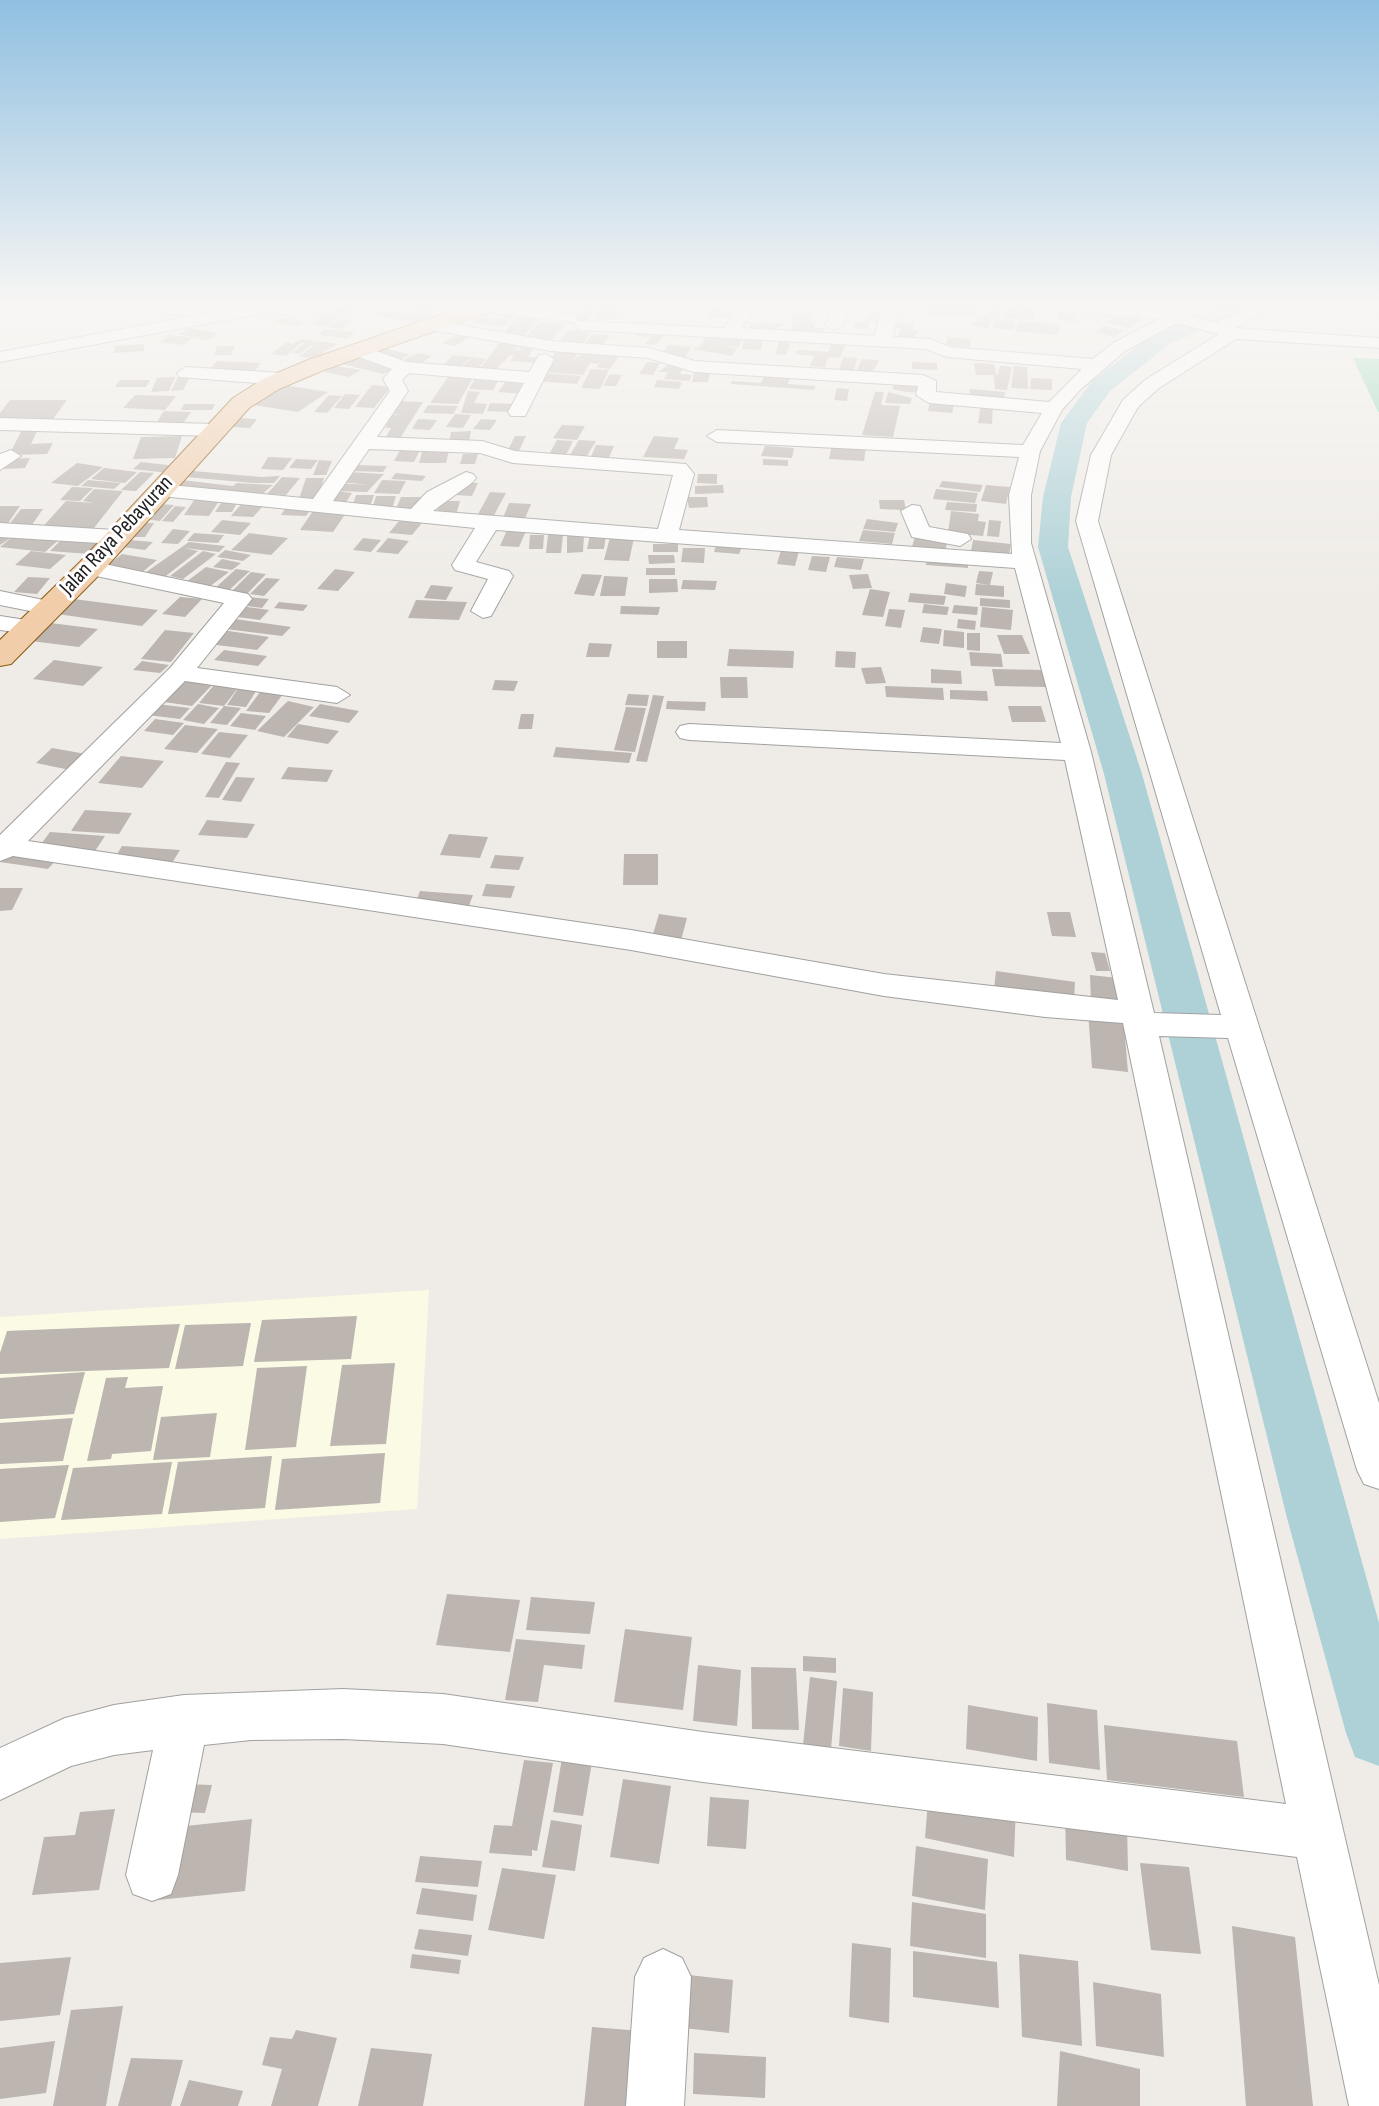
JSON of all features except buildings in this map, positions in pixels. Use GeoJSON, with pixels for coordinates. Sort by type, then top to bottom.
{"type":"FeatureCollection","features":[{"type":"Feature","properties":{"kind":"main road","name":"Jalan Raya Pebayuran"},"geometry":{"type":"LineString","coordinates":[[0,657],[90,568],[115,537],[244,401]]}},
{"type":"Feature","properties":{"kind":"street"},"geometry":{"type":"LineString","coordinates":[[318,507],[392,401]]}},
{"type":"Feature","properties":{"kind":"street"},"geometry":{"type":"LineString","coordinates":[[518,412],[523,401]]}},
{"type":"Feature","properties":{"kind":"street"},"geometry":{"type":"LineString","coordinates":[[976,401],[1054,408]]}},
{"type":"Feature","properties":{"kind":"street"},"geometry":{"type":"LineString","coordinates":[[1060,401],[1030,451],[1020,495],[1021,552],[1077,752],[1141,1021],[1378,2106]]}},
{"type":"Feature","properties":{"kind":"street"},"geometry":{"type":"LineString","coordinates":[[1133,401],[1101,455],[1087,521],[1228,1026],[1379,1470]]}},
{"type":"Feature","properties":{"kind":"street"},"geometry":{"type":"LineString","coordinates":[[0,424],[214,430]]}},
{"type":"Feature","properties":{"kind":"street"},"geometry":{"type":"LineString","coordinates":[[717,436],[1030,451]]}},
{"type":"Feature","properties":{"kind":"street"},"geometry":{"type":"LineString","coordinates":[[362,443],[469,446],[513,457],[679,468],[684,474],[667,535]]}},
{"type":"Feature","properties":{"kind":"street"},"geometry":{"type":"LineString","coordinates":[[416,516],[435,497],[466,478]]}},
{"type":"Feature","properties":{"kind":"street"},"geometry":{"type":"LineString","coordinates":[[161,490],[489,523],[1021,552]]}},
{"type":"Feature","properties":{"kind":"street"},"geometry":{"type":"LineString","coordinates":[[912,511],[920,532],[929,536],[1021,552]]}},
{"type":"Feature","properties":{"kind":"street"},"geometry":{"type":"LineString","coordinates":[[374,538],[392,514]]}},
{"type":"Feature","properties":{"kind":"street"},"geometry":{"type":"LineString","coordinates":[[431,540],[448,519]]}},
{"type":"Feature","properties":{"kind":"street"},"geometry":{"type":"LineString","coordinates":[[483,611],[501,576],[463,565],[489,523]]}},
{"type":"Feature","properties":{"kind":"street"},"geometry":{"type":"LineString","coordinates":[[0,530],[115,537]]}},
{"type":"Feature","properties":{"kind":"street"},"geometry":{"type":"LineString","coordinates":[[3,849],[179,673],[240,599],[90,568]]}},
{"type":"Feature","properties":{"kind":"street"},"geometry":{"type":"LineString","coordinates":[[0,598],[50,608]]}},
{"type":"Feature","properties":{"kind":"street"},"geometry":{"type":"LineString","coordinates":[[0,623],[30,627]]}},
{"type":"Feature","properties":{"kind":"street"},"geometry":{"type":"LineString","coordinates":[[179,673],[337,695]]}},
{"type":"Feature","properties":{"kind":"street"},"geometry":{"type":"LineString","coordinates":[[689,732],[1077,752]]}},
{"type":"Feature","properties":{"kind":"street"},"geometry":{"type":"LineString","coordinates":[[3,849],[631,940],[884,985],[1141,1021],[1228,1026]]}},
{"type":"Feature","properties":{"kind":"street"},"geometry":{"type":"LineString","coordinates":[[0,1775],[65,1743],[114,1730],[184,1720],[343,1714],[443,1719],[703,1757],[1319,1834]]}},
{"type":"Feature","properties":{"kind":"street"},"geometry":{"type":"LineString","coordinates":[[152,1875],[184,1720]]}},
{"type":"Feature","properties":{"kind":"street"},"geometry":{"type":"LineString","coordinates":[[655,2106],[663,1977]]}},
{"type":"Feature","properties":{"kind":"shaded area"},"geometry":{"type":"Polygon","coordinates":[[[429,1290],[417,1509],[0,1539],[0,1522],[55,1518],[68,1465],[0,1469],[0,1464],[63,1461],[73,1419],[0,1423],[0,1419],[74,1414],[84,1373],[0,1378],[0,1374],[169,1368],[179,1325],[8,1331],[0,1353],[0,1317],[429,1290]],[[357,1316],[262,1320],[254,1362],[351,1359],[357,1316]],[[250,1323],[186,1325],[176,1369],[243,1366],[250,1323]],[[127,1377],[106,1378],[88,1461],[111,1459],[112,1454],[151,1451],[163,1386],[125,1388],[127,1377]],[[161,1417],[154,1460],[210,1456],[161,1417]],[[384,1453],[282,1459],[275,1509],[381,1503],[384,1453]],[[271,1456],[178,1462],[169,1514],[265,1507],[271,1456]],[[171,1462],[74,1468],[61,1520],[162,1513],[171,1462]]]}},
{"type":"Feature","properties":{"kind":"waterway"},"geometry":{"type":"LineString","coordinates":[[1090,401],[1074,423],[1057,497],[1053,547],[1123,774],[1317,1518],[1379,1733]]}}]}
